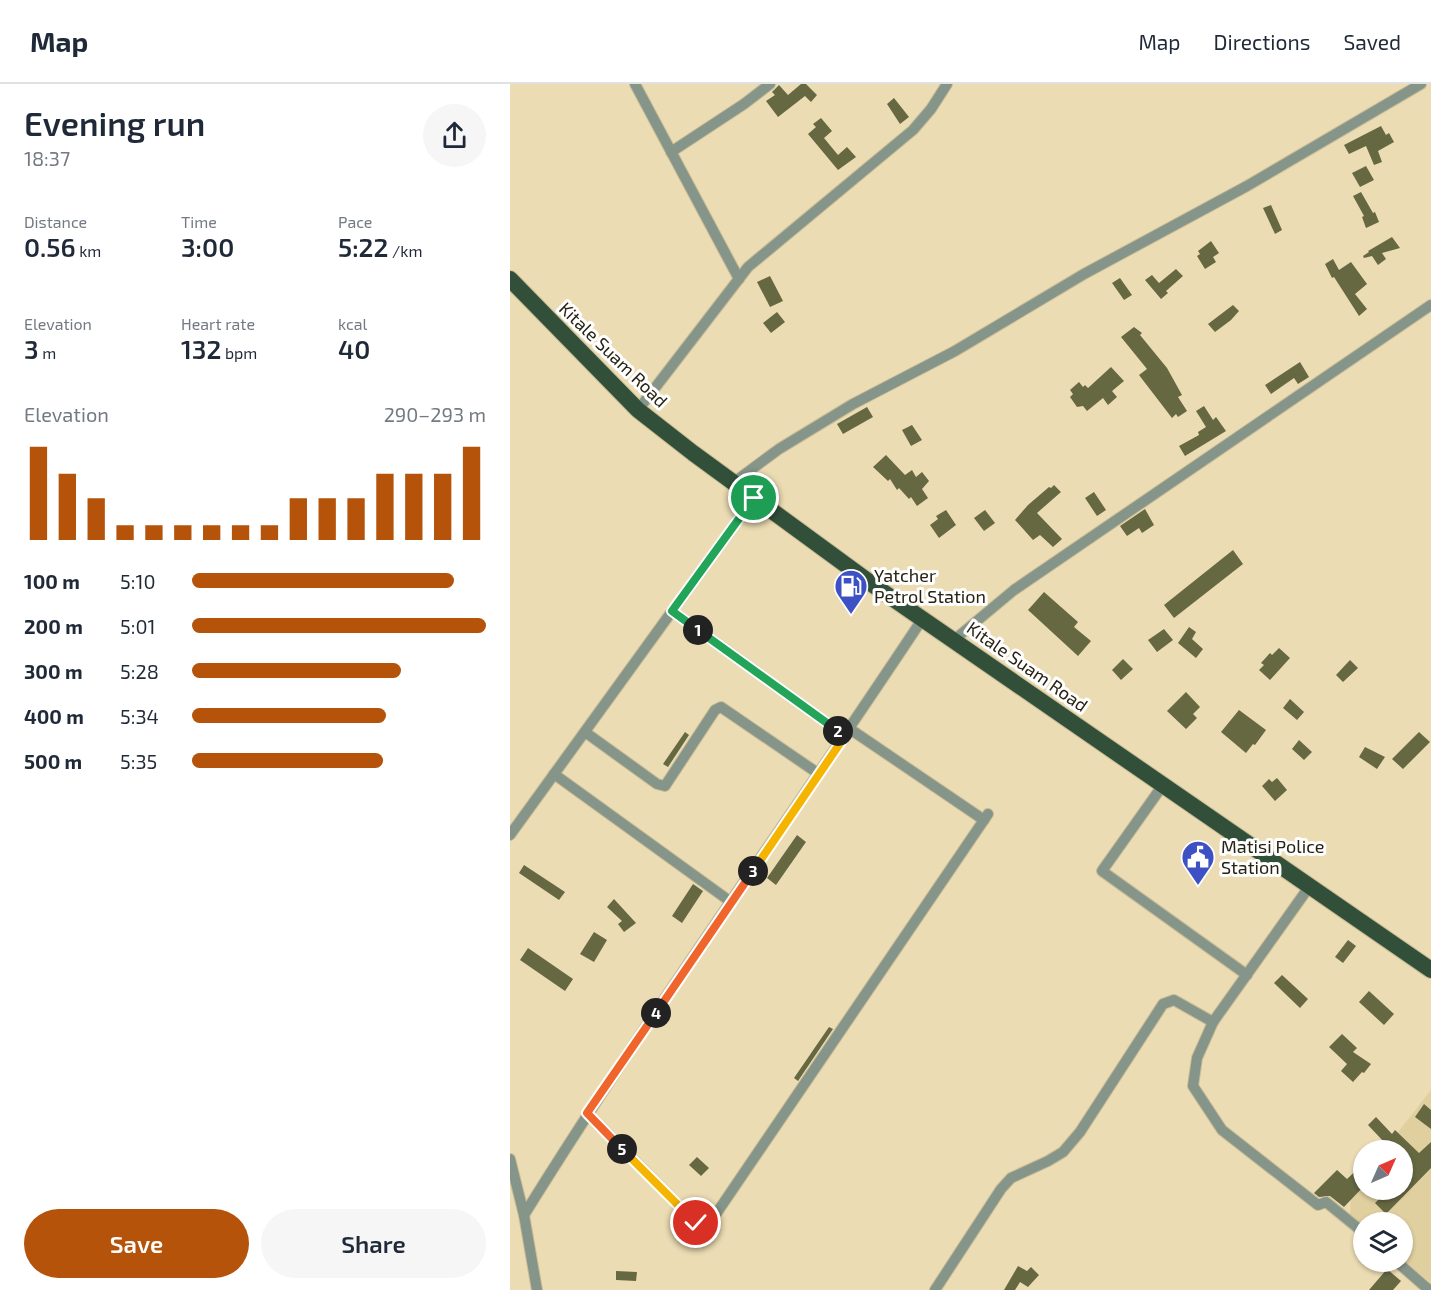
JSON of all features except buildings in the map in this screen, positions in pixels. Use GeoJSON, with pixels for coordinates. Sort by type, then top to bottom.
{"type":"FeatureCollection","features":[{"type":"Feature","properties":{"kind":"highway","name":"Kitale Suam Road"},"geometry":{"type":"LineString","coordinates":[[510,279],[638,410],[733,483],[922,618],[1431,970]]}},
{"type":"Feature","properties":{"kind":"street"},"geometry":{"type":"LineString","coordinates":[[635,84],[739,279]]}},
{"type":"Feature","properties":{"kind":"street"},"geometry":{"type":"LineString","coordinates":[[671,152],[770,84]]}},
{"type":"Feature","properties":{"kind":"street"},"geometry":{"type":"LineString","coordinates":[[638,410],[748,267],[913,130],[931,109],[947,84]]}},
{"type":"Feature","properties":{"kind":"street"},"geometry":{"type":"LineString","coordinates":[[733,483],[779,449],[853,404],[955,351],[1084,274],[1247,186],[1421,84]]}},
{"type":"Feature","properties":{"kind":"street"},"geometry":{"type":"LineString","coordinates":[[954,640],[1014,590],[1431,305]]}},
{"type":"Feature","properties":{"kind":"street"},"geometry":{"type":"LineString","coordinates":[[510,835],[754,498]]}},
{"type":"Feature","properties":{"kind":"street"},"geometry":{"type":"LineString","coordinates":[[587,1113],[696,1223],[702,1225],[707,1223],[716,1214],[986,817],[847,733],[672,611]]}},
{"type":"Feature","properties":{"kind":"street"},"geometry":{"type":"LineString","coordinates":[[524,1215],[587,1113],[847,733],[922,618]]}},
{"type":"Feature","properties":{"kind":"street"},"geometry":{"type":"LineString","coordinates":[[585,732],[657,784],[665,786],[715,710],[721,707],[819,774]]}},
{"type":"Feature","properties":{"kind":"street"},"geometry":{"type":"LineString","coordinates":[[554,774],[731,902]]}},
{"type":"Feature","properties":{"kind":"street"},"geometry":{"type":"LineString","coordinates":[[1164,785],[1102,871],[1247,975]]}},
{"type":"Feature","properties":{"kind":"street"},"geometry":{"type":"LineString","coordinates":[[1309,886],[1213,1022],[1197,1058],[1193,1086],[1222,1130],[1318,1205],[1326,1202],[1353,1224]]}},
{"type":"Feature","properties":{"kind":"street"},"geometry":{"type":"LineString","coordinates":[[934,1290],[1011,1178],[1063,1152],[1080,1132],[1163,1004],[1174,1000],[1189,1006],[1213,1022]]}},
{"type":"Feature","properties":{"kind":"street"},"geometry":{"type":"LineString","coordinates":[[510,1160],[524,1215],[537,1290]]}},
{"type":"Feature","properties":{"kind":"street"},"geometry":{"type":"LineString","coordinates":[[1409,1272],[1430,1290]]}},
{"type":"Feature","properties":{"kind":"shaded area"},"geometry":{"type":"Polygon","coordinates":[[[1431,1090],[1431,1283],[1413,1268],[1413,1212],[1353,1212],[1353,1222],[1350,1219],[1353,1186],[1353,1200],[1413,1200],[1413,1140],[1392,1140],[1431,1090]]]}},
{"type":"Feature","properties":{"kind":"place","name":"Yatcher Petrol Station"},"geometry":{"type":"Point","coordinates":[851,615]}},
{"type":"Feature","properties":{"kind":"place","name":"Matisi Police Station"},"geometry":{"type":"Point","coordinates":[1198,886]}},
{"type":"Feature","properties":{"kind":"route"},"geometry":{"type":"LineString","coordinates":[[696,1223],[587,1113],[845,736],[672,611],[754,498]]}}]}
